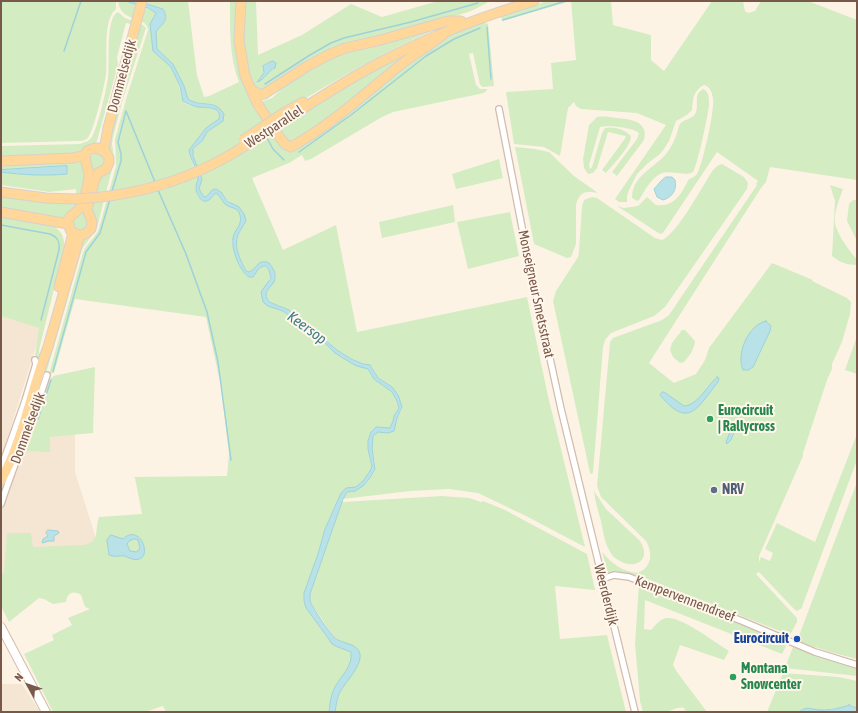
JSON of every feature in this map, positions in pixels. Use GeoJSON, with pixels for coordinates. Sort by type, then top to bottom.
{"type":"FeatureCollection","features":[{"type":"Feature","properties":{"kind":"main road","name":"Dommelsedijk"},"geometry":{"type":"LineString","coordinates":[[77,234],[89,232],[92,225],[92,220],[88,212],[88,206],[96,175],[106,169],[108,165],[108,156],[100,149],[108,128],[132,28],[136,1]]}},
{"type":"Feature","properties":{"kind":"main road","name":"Dommelsedijk"},"geometry":{"type":"LineString","coordinates":[[132,28],[142,1]]}},
{"type":"Feature","properties":{"kind":"main road"},"geometry":{"type":"LineString","coordinates":[[241,1],[240,53],[245,76],[257,103],[280,138],[285,144],[291,147],[330,121],[406,61],[446,32]]}},
{"type":"Feature","properties":{"kind":"main road","name":"Westparallel"},"geometry":{"type":"LineString","coordinates":[[1,192],[46,198],[75,196],[141,185],[177,173],[228,150],[378,64],[516,1]]}},
{"type":"Feature","properties":{"kind":"main road","name":"Westparallel"},"geometry":{"type":"LineString","coordinates":[[284,117],[375,59],[419,38],[461,21],[534,1]]}},
{"type":"Feature","properties":{"kind":"main road"},"geometry":{"type":"LineString","coordinates":[[251,89],[260,94],[264,94],[312,64],[345,48],[377,41],[448,21],[461,21]]}},
{"type":"Feature","properties":{"kind":"main road"},"geometry":{"type":"LineString","coordinates":[[77,234],[70,230],[68,224],[70,217],[82,206],[89,179],[89,172],[85,163],[86,156],[91,150],[100,149]]}},
{"type":"Feature","properties":{"kind":"main road"},"geometry":{"type":"LineString","coordinates":[[1,162],[86,156]]}},
{"type":"Feature","properties":{"kind":"main road","name":"Westparallel"},"geometry":{"type":"LineString","coordinates":[[1,187],[75,196]]}},
{"type":"Feature","properties":{"kind":"main road"},"geometry":{"type":"LineString","coordinates":[[1,212],[68,224]]}},
{"type":"Feature","properties":{"kind":"main road"},"geometry":{"type":"LineString","coordinates":[[51,222],[59,226],[66,235],[68,252]]}},
{"type":"Feature","properties":{"kind":"main road","name":"Dommelsedijk"},"geometry":{"type":"LineString","coordinates":[[1,480],[17,444],[68,252],[77,234]]}},
{"type":"Feature","properties":{"kind":"main road","name":"Dommelsedijk"},"geometry":{"type":"LineString","coordinates":[[39,360],[48,347],[77,234]]}},
{"type":"Feature","properties":{"kind":"street","name":"Monseigneur Smetsstraat"},"geometry":{"type":"LineString","coordinates":[[499,109],[532,276],[577,479]]}},
{"type":"Feature","properties":{"kind":"street","name":"Dommelsedijk"},"geometry":{"type":"LineString","coordinates":[[1,468],[25,401],[36,364],[39,360]]}},
{"type":"Feature","properties":{"kind":"street","name":"Dommelsedijk"},"geometry":{"type":"LineString","coordinates":[[1,504],[47,375]]}},
{"type":"Feature","properties":{"kind":"street","name":"Weerderdijk"},"geometry":{"type":"LineString","coordinates":[[577,479],[635,712]]}},
{"type":"Feature","properties":{"kind":"street","name":"Kempervennendreef"},"geometry":{"type":"LineString","coordinates":[[602,579],[614,575],[630,578],[742,621],[815,652],[857,665]]}},
{"type":"Feature","properties":{"kind":"street"},"geometry":{"type":"LineString","coordinates":[[1,627],[46,712]]}},
{"type":"Feature","properties":{"kind":"shaded area"},"geometry":{"type":"Polygon","coordinates":[[[1,312],[43,324],[5,446],[50,451],[50,434],[75,433],[75,472],[95,535],[95,548],[1,598],[1,312]]]}},
{"type":"Feature","properties":{"kind":"shaded area"},"geometry":{"type":"Polygon","coordinates":[[[1,684],[22,684],[40,712],[1,712],[1,684]]]}},
{"type":"Feature","properties":{"kind":"green space"},"geometry":{"type":"Polygon","coordinates":[[[1,1],[116,1],[116,9],[109,22],[107,30],[106,74],[104,87],[94,125],[86,139],[80,141],[1,143],[1,1]]]}},
{"type":"Feature","properties":{"kind":"green space"},"geometry":{"type":"Polygon","coordinates":[[[118,1],[138,4],[156,13],[151,23],[153,45],[158,54],[172,69],[185,103],[217,110],[219,114],[219,119],[206,128],[189,150],[198,178],[197,195],[206,201],[216,193],[224,203],[235,208],[239,212],[241,220],[240,225],[232,242],[240,266],[247,276],[263,266],[270,272],[268,286],[262,299],[283,311],[351,363],[368,369],[374,379],[392,392],[397,401],[399,408],[394,416],[390,428],[376,427],[372,430],[368,441],[372,466],[370,471],[363,481],[356,487],[346,488],[341,493],[325,529],[318,554],[304,592],[306,608],[328,638],[351,652],[351,662],[335,687],[329,712],[166,712],[163,706],[145,712],[53,712],[24,654],[54,640],[52,635],[72,625],[68,618],[90,609],[85,607],[81,595],[75,593],[71,593],[68,596],[66,602],[53,604],[39,598],[9,622],[1,606],[1,574],[4,573],[7,533],[31,533],[33,547],[84,545],[93,541],[95,538],[99,517],[142,514],[135,478],[133,477],[227,476],[229,454],[221,386],[206,317],[75,299],[54,373],[49,374],[83,252],[99,228],[116,166],[115,139],[148,30],[147,25],[143,22],[124,13],[120,8],[118,1]]]}},
{"type":"Feature","properties":{"kind":"green space"},"geometry":{"type":"Polygon","coordinates":[[[145,1],[188,1],[197,75],[204,97],[239,82],[233,63],[230,22],[230,1],[238,1],[238,55],[285,148],[440,40],[470,27],[485,22],[486,24],[488,23],[494,86],[483,87],[480,85],[473,53],[469,54],[476,85],[480,89],[488,89],[484,93],[393,112],[311,159],[305,161],[302,155],[289,163],[252,178],[283,250],[336,225],[357,332],[527,297],[548,396],[585,547],[478,493],[449,489],[410,491],[343,499],[347,492],[354,491],[359,488],[372,476],[375,467],[371,442],[372,438],[378,431],[394,431],[397,418],[402,409],[392,387],[378,378],[372,367],[351,359],[337,350],[299,319],[280,306],[269,302],[266,295],[276,278],[275,272],[269,263],[249,273],[246,271],[238,254],[236,245],[246,219],[219,190],[213,189],[206,197],[203,196],[199,189],[202,179],[193,156],[193,150],[203,140],[207,132],[223,121],[224,116],[212,104],[194,102],[188,99],[171,62],[156,48],[156,32],[164,22],[166,16],[165,13],[163,9],[144,3],[145,1]]]}},
{"type":"Feature","properties":{"kind":"green space"},"geometry":{"type":"Polygon","coordinates":[[[244,1],[256,1],[258,55],[302,35],[351,4],[382,17],[438,1],[487,1],[487,3],[471,11],[430,24],[354,43],[261,91],[253,85],[249,78],[242,42],[244,1]],[[271,62],[264,65],[263,75],[257,81],[262,79],[274,69],[271,62]]]}},
{"type":"Feature","properties":{"kind":"green space"},"geometry":{"type":"Polygon","coordinates":[[[547,1],[571,1],[502,21],[501,16],[547,1]]]}},
{"type":"Feature","properties":{"kind":"green space"},"geometry":{"type":"Polygon","coordinates":[[[571,1],[611,1],[613,25],[651,35],[651,60],[664,71],[712,1],[743,1],[745,11],[748,13],[755,11],[761,1],[808,1],[857,20],[857,180],[770,167],[766,182],[649,363],[674,383],[696,374],[705,360],[709,348],[772,263],[813,280],[812,281],[847,298],[851,302],[850,314],[842,342],[832,364],[832,369],[827,380],[803,456],[759,556],[759,562],[761,557],[770,561],[773,553],[765,549],[777,523],[815,542],[857,434],[857,460],[802,608],[797,611],[794,609],[759,572],[756,574],[797,618],[797,622],[790,635],[637,575],[608,573],[602,552],[617,566],[637,573],[646,568],[650,560],[650,550],[646,541],[601,497],[597,486],[610,342],[613,338],[662,320],[669,315],[757,185],[756,184],[758,181],[717,152],[663,233],[660,234],[617,206],[624,208],[638,206],[647,197],[656,205],[663,205],[673,202],[683,190],[689,179],[697,174],[705,150],[713,105],[711,90],[704,85],[700,87],[693,99],[692,110],[687,115],[676,121],[669,141],[664,149],[637,174],[629,190],[627,202],[619,202],[615,199],[666,125],[637,113],[581,109],[576,106],[574,102],[568,108],[560,156],[544,147],[514,144],[506,92],[553,89],[551,63],[576,60],[571,1]]]}},
{"type":"Feature","properties":{"kind":"green space"},"geometry":{"type":"Polygon","coordinates":[[[118,12],[125,18],[143,25],[146,28],[123,99],[113,137],[113,165],[97,228],[82,249],[34,411],[1,497],[1,487],[6,477],[80,241],[87,236],[90,208],[96,181],[105,173],[107,145],[140,26],[126,23],[117,57],[118,65],[97,141],[94,145],[82,154],[1,160],[1,146],[80,144],[88,141],[92,137],[104,99],[108,78],[111,23],[114,16],[118,12]]]}},
{"type":"Feature","properties":{"kind":"green space"},"geometry":{"type":"Polygon","coordinates":[[[451,23],[373,60],[298,103],[302,110],[423,43],[360,97],[291,143],[281,135],[260,102],[272,98],[294,78],[344,51],[451,23]]]}},
{"type":"Feature","properties":{"kind":"green space"},"geometry":{"type":"Polygon","coordinates":[[[703,89],[707,93],[709,104],[700,150],[693,172],[687,174],[668,172],[660,174],[645,189],[639,200],[637,201],[632,198],[636,183],[646,171],[659,161],[669,150],[680,124],[695,114],[697,109],[697,97],[703,89]]]}},
{"type":"Feature","properties":{"kind":"green space"},"geometry":{"type":"Polygon","coordinates":[[[597,117],[633,120],[644,129],[644,140],[617,176],[612,172],[637,139],[639,133],[631,129],[620,127],[608,126],[600,127],[589,165],[590,169],[605,128],[608,127],[622,130],[631,136],[630,140],[625,150],[606,173],[602,170],[626,137],[608,132],[597,168],[593,173],[588,174],[584,168],[583,159],[589,125],[597,117]]]}},
{"type":"Feature","properties":{"kind":"green space"},"geometry":{"type":"Polygon","coordinates":[[[515,147],[549,152],[574,176],[598,193],[586,192],[579,197],[576,205],[576,244],[571,257],[567,258],[534,244],[515,147]]]}},
{"type":"Feature","properties":{"kind":"green space"},"geometry":{"type":"Polygon","coordinates":[[[95,153],[100,153],[104,159],[104,163],[95,172],[90,164],[90,157],[95,153]]]}},
{"type":"Feature","properties":{"kind":"green space"},"geometry":{"type":"Polygon","coordinates":[[[499,159],[503,178],[456,189],[452,174],[499,159]]]}},
{"type":"Feature","properties":{"kind":"green space"},"geometry":{"type":"Polygon","coordinates":[[[81,160],[86,172],[80,204],[65,221],[1,210],[1,193],[77,202],[76,189],[49,192],[1,185],[1,172],[16,174],[67,173],[67,166],[1,170],[1,163],[81,160]]]}},
{"type":"Feature","properties":{"kind":"green space"},"geometry":{"type":"Polygon","coordinates":[[[722,164],[744,177],[748,183],[747,189],[665,307],[654,316],[611,333],[605,340],[603,347],[593,473],[591,474],[553,301],[556,291],[578,257],[582,206],[584,200],[592,197],[597,198],[655,238],[662,240],[675,229],[713,170],[722,164]]]}},
{"type":"Feature","properties":{"kind":"green space"},"geometry":{"type":"Polygon","coordinates":[[[830,185],[843,189],[836,210],[835,223],[847,247],[857,259],[857,265],[843,263],[832,256],[835,201],[830,185]]]}},
{"type":"Feature","properties":{"kind":"green space"},"geometry":{"type":"Polygon","coordinates":[[[853,200],[857,200],[857,241],[847,221],[849,204],[853,200]]]}},
{"type":"Feature","properties":{"kind":"green space"},"geometry":{"type":"Polygon","coordinates":[[[453,205],[455,222],[382,238],[379,222],[453,205]]]}},
{"type":"Feature","properties":{"kind":"green space"},"geometry":{"type":"Polygon","coordinates":[[[85,206],[84,214],[87,225],[85,229],[78,231],[74,228],[72,222],[85,206]]]}},
{"type":"Feature","properties":{"kind":"green space"},"geometry":{"type":"Polygon","coordinates":[[[510,212],[519,256],[468,269],[457,222],[510,212]]]}},
{"type":"Feature","properties":{"kind":"green space"},"geometry":{"type":"Polygon","coordinates":[[[1,215],[55,227],[61,232],[64,238],[64,245],[39,350],[40,358],[1,470],[38,360],[35,355],[39,328],[1,316],[1,215]]]}},
{"type":"Feature","properties":{"kind":"green space"},"geometry":{"type":"Polygon","coordinates":[[[682,330],[685,330],[695,341],[690,355],[684,362],[680,363],[673,357],[670,350],[672,343],[682,330]]]}},
{"type":"Feature","properties":{"kind":"green space"},"geometry":{"type":"Polygon","coordinates":[[[857,336],[857,374],[845,370],[857,336]]]}},
{"type":"Feature","properties":{"kind":"green space"},"geometry":{"type":"Polygon","coordinates":[[[95,367],[93,433],[50,437],[50,452],[22,451],[48,380],[53,376],[95,367]]]}},
{"type":"Feature","properties":{"kind":"green space"},"geometry":{"type":"Polygon","coordinates":[[[857,482],[857,659],[797,641],[857,482]]]}},
{"type":"Feature","properties":{"kind":"green space"},"geometry":{"type":"Polygon","coordinates":[[[594,491],[606,509],[640,541],[644,554],[643,559],[639,562],[628,564],[622,562],[611,554],[605,538],[594,491]]]}},
{"type":"Feature","properties":{"kind":"green space"},"geometry":{"type":"Polygon","coordinates":[[[442,496],[469,498],[481,502],[483,501],[505,510],[587,554],[595,590],[555,586],[560,639],[607,635],[626,712],[335,712],[339,695],[356,647],[342,642],[333,636],[313,606],[310,600],[310,594],[342,502],[442,496]]]}},
{"type":"Feature","properties":{"kind":"green space"},"geometry":{"type":"Polygon","coordinates":[[[639,584],[785,641],[783,644],[786,646],[782,654],[645,600],[644,629],[651,630],[658,622],[665,618],[674,619],[690,626],[729,651],[724,660],[680,645],[673,665],[707,712],[686,712],[684,708],[676,708],[664,712],[643,712],[640,701],[635,644],[639,584]]]}},
{"type":"Feature","properties":{"kind":"green space"},"geometry":{"type":"Polygon","coordinates":[[[793,647],[857,667],[857,676],[785,668],[793,647]]]}},
{"type":"Feature","properties":{"kind":"green space"},"geometry":{"type":"Polygon","coordinates":[[[783,673],[839,677],[857,681],[857,708],[852,705],[847,705],[840,709],[803,709],[799,712],[767,712],[783,673]]]}},
{"type":"Feature","properties":{"kind":"water","name":"Keersop"},"geometry":{"type":"Polygon","coordinates":[[[126,1],[137,1],[163,9],[166,16],[163,24],[156,32],[157,49],[173,64],[184,86],[188,99],[193,102],[216,106],[224,114],[223,121],[207,132],[203,140],[193,149],[193,156],[202,179],[199,189],[203,196],[206,197],[212,190],[216,189],[221,192],[227,201],[239,207],[244,214],[246,221],[238,235],[236,244],[238,254],[246,271],[252,271],[262,262],[269,263],[274,271],[275,277],[267,292],[266,297],[269,302],[289,310],[337,350],[351,359],[370,365],[378,378],[392,387],[398,395],[402,407],[397,418],[394,431],[388,433],[378,432],[373,436],[372,448],[375,469],[363,486],[355,491],[347,492],[343,499],[310,594],[310,600],[314,608],[335,638],[353,646],[359,650],[360,654],[360,659],[356,669],[339,694],[335,712],[329,712],[330,702],[337,683],[348,667],[351,652],[332,644],[306,608],[304,593],[325,529],[341,493],[346,488],[356,487],[363,481],[370,471],[372,466],[368,449],[368,441],[371,432],[376,427],[390,428],[394,416],[399,408],[397,401],[392,392],[374,379],[368,369],[357,366],[335,353],[318,336],[283,311],[268,306],[263,302],[261,292],[271,278],[269,270],[266,266],[261,267],[253,277],[249,277],[239,265],[233,248],[233,238],[241,219],[239,212],[226,205],[216,193],[209,200],[201,200],[196,189],[198,174],[189,150],[206,128],[219,119],[218,112],[213,108],[196,107],[183,101],[180,86],[171,67],[153,51],[150,24],[156,13],[148,8],[126,1]]]}},
{"type":"Feature","properties":{"kind":"water"},"geometry":{"type":"Polygon","coordinates":[[[273,61],[276,63],[275,68],[257,82],[264,73],[263,66],[273,61]]]}},
{"type":"Feature","properties":{"kind":"water"},"geometry":{"type":"Polygon","coordinates":[[[67,166],[67,174],[34,175],[1,172],[1,170],[67,166]]]}},
{"type":"Feature","properties":{"kind":"water"},"geometry":{"type":"Polygon","coordinates":[[[666,177],[672,177],[675,180],[675,189],[672,195],[663,200],[657,197],[654,189],[666,177]]]}},
{"type":"Feature","properties":{"kind":"water"},"geometry":{"type":"Polygon","coordinates":[[[766,321],[771,326],[770,331],[753,367],[748,370],[743,370],[741,356],[745,341],[754,328],[766,321]]]}},
{"type":"Feature","properties":{"kind":"water"},"geometry":{"type":"Polygon","coordinates":[[[717,377],[719,378],[718,382],[698,407],[686,413],[678,411],[670,406],[660,395],[664,392],[684,406],[689,405],[698,399],[717,377]]]}},
{"type":"Feature","properties":{"kind":"water"},"geometry":{"type":"Polygon","coordinates":[[[737,422],[731,440],[727,444],[726,442],[733,425],[737,422]]]}},
{"type":"Feature","properties":{"kind":"water"},"geometry":{"type":"Polygon","coordinates":[[[48,530],[58,531],[59,533],[54,536],[54,541],[42,543],[43,539],[48,536],[46,533],[48,530]]]}},
{"type":"Feature","properties":{"kind":"water"},"geometry":{"type":"Polygon","coordinates":[[[111,535],[123,539],[129,535],[134,535],[142,542],[144,547],[143,557],[135,560],[124,556],[109,555],[107,540],[111,535]],[[135,539],[129,541],[127,544],[130,551],[137,552],[140,548],[138,540],[135,539]]]}},
{"type":"Feature","properties":{"kind":"water"},"geometry":{"type":"Polygon","coordinates":[[[849,705],[857,708],[857,712],[799,712],[807,708],[828,710],[849,705]]]}},
{"type":"Feature","properties":{"kind":"waterway"},"geometry":{"type":"LineString","coordinates":[[64,51],[81,1]]}},
{"type":"Feature","properties":{"kind":"waterway"},"geometry":{"type":"LineString","coordinates":[[503,20],[566,1]]}},
{"type":"Feature","properties":{"kind":"waterway"},"geometry":{"type":"LineString","coordinates":[[265,84],[310,55],[331,43],[344,38],[411,22],[478,3]]}},
{"type":"Feature","properties":{"kind":"waterway"},"geometry":{"type":"LineString","coordinates":[[487,27],[491,79]]}},
{"type":"Feature","properties":{"kind":"waterway"},"geometry":{"type":"LineString","coordinates":[[299,152],[351,115],[426,56],[454,39],[480,28]]}},
{"type":"Feature","properties":{"kind":"waterway"},"geometry":{"type":"LineString","coordinates":[[112,191],[121,161],[118,142],[126,111],[155,182]]}},
{"type":"Feature","properties":{"kind":"waterway"},"geometry":{"type":"LineString","coordinates":[[267,138],[273,149],[284,160]]}},
{"type":"Feature","properties":{"kind":"waterway"},"geometry":{"type":"LineString","coordinates":[[158,190],[186,254],[207,312],[218,362],[231,460]]}},
{"type":"Feature","properties":{"kind":"waterway"},"geometry":{"type":"LineString","coordinates":[[53,371],[86,252],[100,233],[110,199]]}},
{"type":"Feature","properties":{"kind":"waterway"},"geometry":{"type":"LineString","coordinates":[[1,225],[50,234],[58,240],[59,250],[41,320]]}},
{"type":"Feature","properties":{"kind":"waterway"},"geometry":{"type":"LineString","coordinates":[[38,419],[51,380]]}},
{"type":"Feature","properties":{"kind":"place","name":"Eurocircuit | Rallycross"},"geometry":{"type":"Point","coordinates":[710,419]}},
{"type":"Feature","properties":{"kind":"place","name":"NRV"},"geometry":{"type":"Point","coordinates":[714,490]}},
{"type":"Feature","properties":{"kind":"place","name":"Eurocircuit"},"geometry":{"type":"Point","coordinates":[797,639]}},
{"type":"Feature","properties":{"kind":"place","name":"Montana Snowcenter"},"geometry":{"type":"Point","coordinates":[733,677]}}]}
